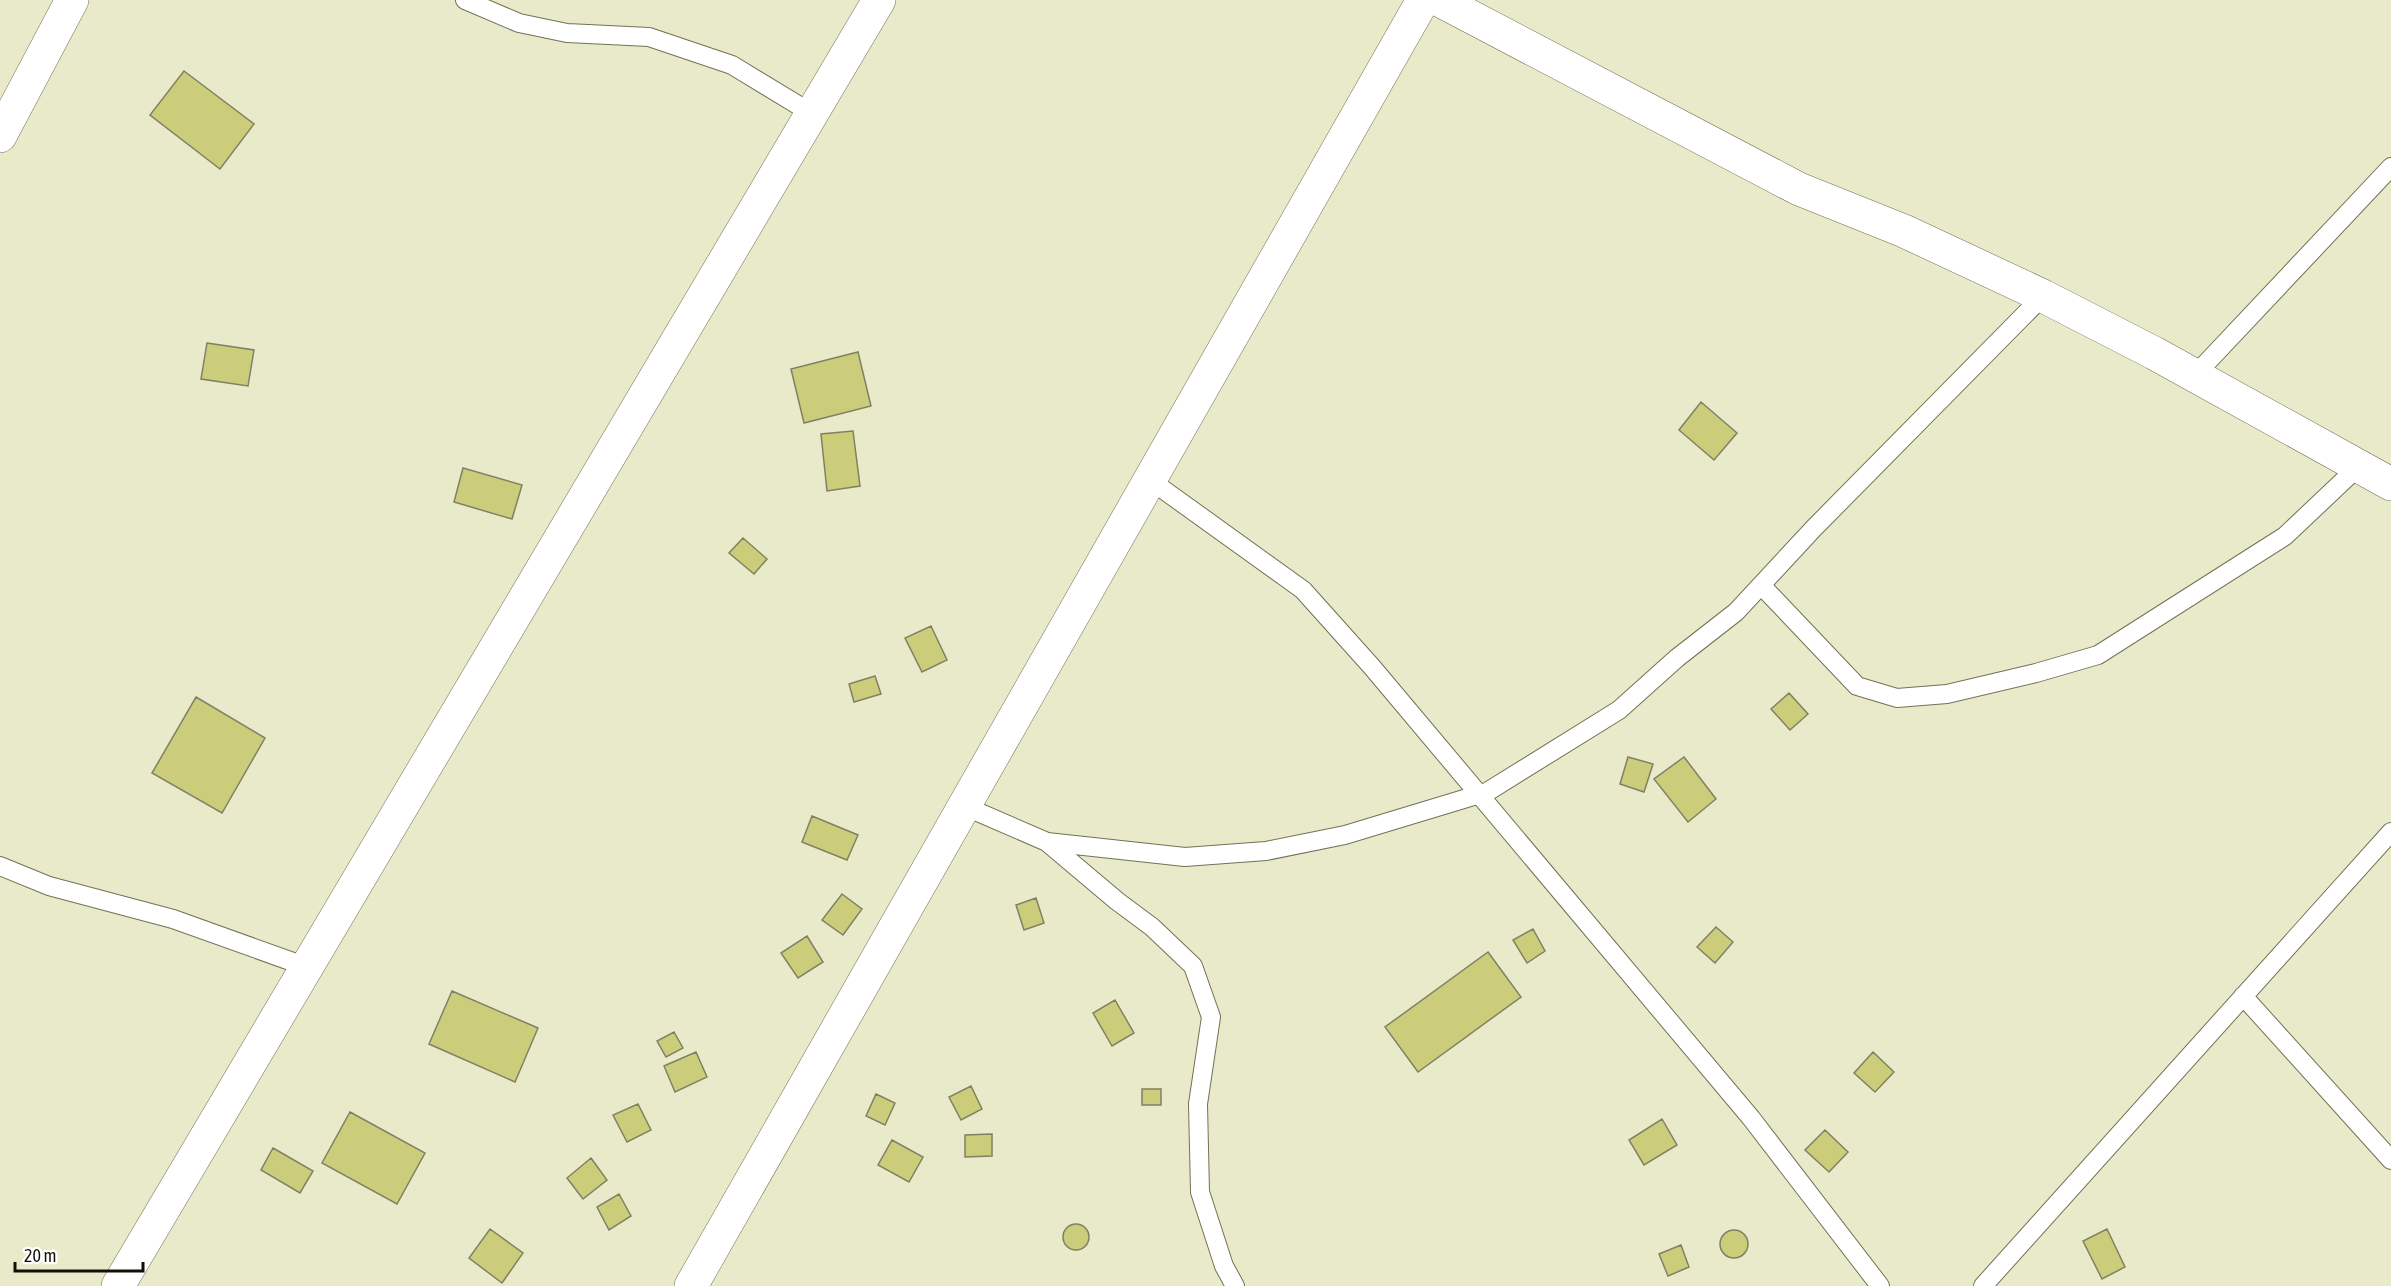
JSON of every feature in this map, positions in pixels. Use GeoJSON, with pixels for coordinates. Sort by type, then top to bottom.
{"type":"FeatureCollection","features":[{"type":"Feature","properties":{"kind":"street"},"geometry":{"type":"LineString","coordinates":[[0,136],[72,0]]}},
{"type":"Feature","properties":{"kind":"street"},"geometry":{"type":"LineString","coordinates":[[118,1286],[879,0]]}},
{"type":"Feature","properties":{"kind":"street"},"geometry":{"type":"LineString","coordinates":[[691,1286],[1423,0]]}},
{"type":"Feature","properties":{"kind":"street"},"geometry":{"type":"LineString","coordinates":[[1439,0],[1800,189],[1904,231],[2043,296],[2195,375],[2391,484]]}},
{"type":"Feature","properties":{"kind":"lane"},"geometry":{"type":"LineString","coordinates":[[465,0],[519,23],[567,33],[649,37],[732,64],[812,113]]}},
{"type":"Feature","properties":{"kind":"lane"},"geometry":{"type":"LineString","coordinates":[[2195,375],[2391,167]]}},
{"type":"Feature","properties":{"kind":"lane"},"geometry":{"type":"LineString","coordinates":[[1047,842],[1185,857],[1266,851],[1345,835],[1487,792],[1619,710],[1677,658],[1736,612],[1814,528],[2043,296]]}},
{"type":"Feature","properties":{"kind":"lane"},"geometry":{"type":"LineString","coordinates":[[1761,585],[1857,686],[1897,698],[1958,692],[2098,655],[2285,536],[2359,466]]}},
{"type":"Feature","properties":{"kind":"lane"},"geometry":{"type":"LineString","coordinates":[[1150,480],[1303,590],[1480,794],[1751,1118],[1880,1286]]}},
{"type":"Feature","properties":{"kind":"lane"},"geometry":{"type":"LineString","coordinates":[[964,806],[1047,842],[1117,901],[1152,927],[1193,966],[1211,1017],[1198,1104],[1200,1192],[1224,1266],[1235,1286]]}},
{"type":"Feature","properties":{"kind":"lane"},"geometry":{"type":"LineString","coordinates":[[1983,1286],[2391,832]]}},
{"type":"Feature","properties":{"kind":"lane"},"geometry":{"type":"LineString","coordinates":[[0,866],[49,886],[173,919],[307,967]]}},
{"type":"Feature","properties":{"kind":"lane"},"geometry":{"type":"LineString","coordinates":[[2243,996],[2391,1160]]}},
{"type":"Feature","properties":{"kind":"building"},"geometry":{"type":"Polygon","coordinates":[[[184,71],[254,124],[220,169],[150,115],[184,71]]]}},
{"type":"Feature","properties":{"kind":"building"},"geometry":{"type":"Polygon","coordinates":[[[207,343],[254,350],[248,386],[201,379],[207,343]]]}},
{"type":"Feature","properties":{"kind":"building"},"geometry":{"type":"Polygon","coordinates":[[[858,352],[871,406],[804,423],[791,369],[858,352]]]}},
{"type":"Feature","properties":{"kind":"building"},"geometry":{"type":"Polygon","coordinates":[[[1701,402],[1737,433],[1714,460],[1679,430],[1701,402]]]}},
{"type":"Feature","properties":{"kind":"building"},"geometry":{"type":"Polygon","coordinates":[[[853,431],[860,486],[827,491],[821,434],[853,431]]]}},
{"type":"Feature","properties":{"kind":"building"},"geometry":{"type":"Polygon","coordinates":[[[463,468],[522,485],[512,519],[454,502],[463,468]]]}},
{"type":"Feature","properties":{"kind":"building"},"geometry":{"type":"Polygon","coordinates":[[[743,538],[767,559],[754,574],[729,553],[743,538]]]}},
{"type":"Feature","properties":{"kind":"building"},"geometry":{"type":"Polygon","coordinates":[[[931,626],[947,660],[922,672],[905,638],[931,626]]]}},
{"type":"Feature","properties":{"kind":"building"},"geometry":{"type":"Polygon","coordinates":[[[875,676],[881,694],[854,702],[849,684],[875,676]]]}},
{"type":"Feature","properties":{"kind":"building"},"geometry":{"type":"Polygon","coordinates":[[[1789,693],[1808,714],[1790,730],[1771,709],[1789,693]]]}},
{"type":"Feature","properties":{"kind":"building"},"geometry":{"type":"Polygon","coordinates":[[[196,697],[265,738],[222,813],[152,773],[196,697]]]}},
{"type":"Feature","properties":{"kind":"building"},"geometry":{"type":"Polygon","coordinates":[[[1628,757],[1653,764],[1644,792],[1620,784],[1628,757]]]}},
{"type":"Feature","properties":{"kind":"building"},"geometry":{"type":"Polygon","coordinates":[[[1684,757],[1716,799],[1688,822],[1654,779],[1684,757]]]}},
{"type":"Feature","properties":{"kind":"building"},"geometry":{"type":"Polygon","coordinates":[[[812,816],[858,835],[847,860],[802,842],[812,816]]]}},
{"type":"Feature","properties":{"kind":"building"},"geometry":{"type":"Polygon","coordinates":[[[842,894],[862,909],[843,935],[822,920],[842,894]]]}},
{"type":"Feature","properties":{"kind":"building"},"geometry":{"type":"Polygon","coordinates":[[[1036,898],[1044,923],[1024,930],[1016,905],[1036,898]]]}},
{"type":"Feature","properties":{"kind":"building"},"geometry":{"type":"Polygon","coordinates":[[[1716,927],[1733,942],[1715,963],[1697,947],[1716,927]]]}},
{"type":"Feature","properties":{"kind":"building"},"geometry":{"type":"Polygon","coordinates":[[[1533,929],[1545,951],[1527,963],[1513,940],[1533,929]]]}},
{"type":"Feature","properties":{"kind":"building"},"geometry":{"type":"Polygon","coordinates":[[[807,936],[823,962],[798,978],[781,953],[807,936]]]}},
{"type":"Feature","properties":{"kind":"building"},"geometry":{"type":"Polygon","coordinates":[[[1488,952],[1521,997],[1418,1072],[1385,1027],[1488,952]]]}},
{"type":"Feature","properties":{"kind":"building"},"geometry":{"type":"Polygon","coordinates":[[[452,991],[538,1028],[515,1082],[429,1044],[452,991]]]}},
{"type":"Feature","properties":{"kind":"building"},"geometry":{"type":"Polygon","coordinates":[[[1115,1000],[1134,1033],[1112,1046],[1093,1013],[1115,1000]]]}},
{"type":"Feature","properties":{"kind":"building"},"geometry":{"type":"Polygon","coordinates":[[[674,1032],[683,1048],[666,1057],[657,1041],[674,1032]]]}},
{"type":"Feature","properties":{"kind":"building"},"geometry":{"type":"Polygon","coordinates":[[[696,1052],[707,1077],[675,1092],[664,1066],[696,1052]]]}},
{"type":"Feature","properties":{"kind":"building"},"geometry":{"type":"Polygon","coordinates":[[[1873,1052],[1894,1072],[1875,1092],[1854,1073],[1873,1052]]]}},
{"type":"Feature","properties":{"kind":"building"},"geometry":{"type":"Polygon","coordinates":[[[971,1086],[982,1109],[961,1120],[949,1097],[971,1086]]]}},
{"type":"Feature","properties":{"kind":"building"},"geometry":{"type":"Polygon","coordinates":[[[1142,1089],[1161,1089],[1161,1105],[1142,1105],[1142,1089]]]}},
{"type":"Feature","properties":{"kind":"building"},"geometry":{"type":"Polygon","coordinates":[[[876,1094],[895,1103],[885,1125],[866,1116],[876,1094]]]}},
{"type":"Feature","properties":{"kind":"building"},"geometry":{"type":"Polygon","coordinates":[[[638,1104],[651,1130],[627,1142],[613,1115],[638,1104]]]}},
{"type":"Feature","properties":{"kind":"building"},"geometry":{"type":"Polygon","coordinates":[[[350,1112],[425,1153],[397,1204],[322,1163],[350,1112]]]}},
{"type":"Feature","properties":{"kind":"building"},"geometry":{"type":"Polygon","coordinates":[[[1662,1119],[1677,1145],[1644,1165],[1629,1140],[1662,1119]]]}},
{"type":"Feature","properties":{"kind":"building"},"geometry":{"type":"Polygon","coordinates":[[[1825,1130],[1848,1152],[1829,1172],[1805,1150],[1825,1130]]]}},
{"type":"Feature","properties":{"kind":"building"},"geometry":{"type":"Polygon","coordinates":[[[992,1134],[992,1156],[965,1157],[965,1135],[992,1134]]]}},
{"type":"Feature","properties":{"kind":"building"},"geometry":{"type":"Polygon","coordinates":[[[892,1140],[923,1157],[909,1182],[878,1165],[892,1140]]]}},
{"type":"Feature","properties":{"kind":"building"},"geometry":{"type":"Polygon","coordinates":[[[273,1148],[313,1171],[300,1193],[261,1170],[273,1148]]]}},
{"type":"Feature","properties":{"kind":"building"},"geometry":{"type":"Polygon","coordinates":[[[591,1158],[607,1180],[583,1199],[567,1178],[591,1158]]]}},
{"type":"Feature","properties":{"kind":"building"},"geometry":{"type":"Polygon","coordinates":[[[619,1194],[631,1216],[609,1230],[597,1207],[619,1194]]]}},
{"type":"Feature","properties":{"kind":"building"},"geometry":{"type":"Polygon","coordinates":[[[1076,1224],[1085,1228],[1089,1237],[1085,1246],[1076,1250],[1067,1246],[1063,1237],[1067,1228],[1076,1224]]]}},
{"type":"Feature","properties":{"kind":"building"},"geometry":{"type":"Polygon","coordinates":[[[490,1229],[523,1253],[502,1283],[469,1258],[490,1229]]]}},
{"type":"Feature","properties":{"kind":"building"},"geometry":{"type":"Polygon","coordinates":[[[2107,1229],[2125,1267],[2102,1279],[2083,1241],[2107,1229]]]}},
{"type":"Feature","properties":{"kind":"building"},"geometry":{"type":"Polygon","coordinates":[[[1734,1230],[1744,1234],[1748,1244],[1744,1254],[1734,1258],[1724,1254],[1720,1244],[1724,1234],[1734,1230]]]}},
{"type":"Feature","properties":{"kind":"building"},"geometry":{"type":"Polygon","coordinates":[[[1681,1245],[1689,1267],[1668,1276],[1659,1254],[1681,1245]]]}}]}
